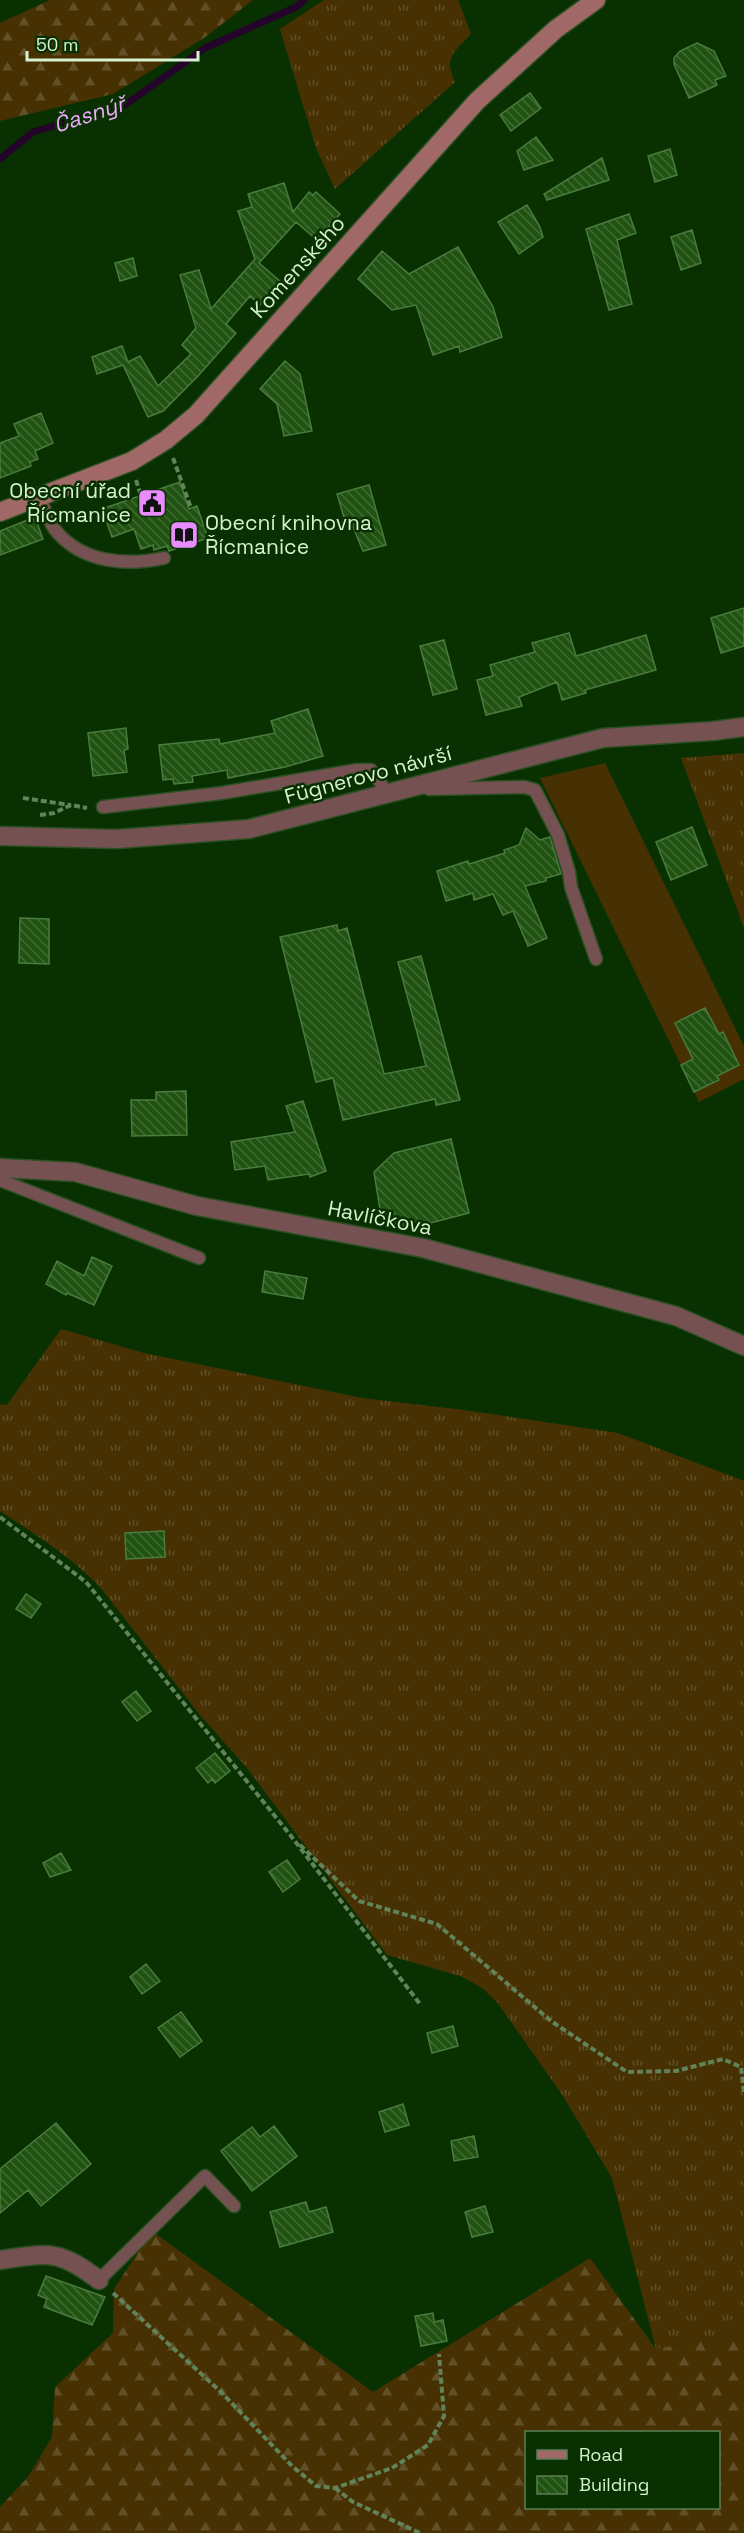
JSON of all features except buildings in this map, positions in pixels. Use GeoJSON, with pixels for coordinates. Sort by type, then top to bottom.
{"type":"FeatureCollection","features":[{"type":"Feature","properties":{"kind":"main road","name":"Komenského"},"geometry":{"type":"LineString","coordinates":[[0,512],[132,461],[166,440],[196,415],[477,101],[556,29],[596,0]]}},
{"type":"Feature","properties":{"kind":"street","name":"Fügnerovo návrší"},"geometry":{"type":"LineString","coordinates":[[0,836],[117,839],[249,829],[603,738],[744,727]]}},
{"type":"Feature","properties":{"kind":"street","name":"Havlíčkova"},"geometry":{"type":"LineString","coordinates":[[0,1168],[75,1172],[197,1206],[423,1248],[676,1316],[744,1346]]}},
{"type":"Feature","properties":{"kind":"street"},"geometry":{"type":"LineString","coordinates":[[0,2260],[45,2254],[73,2261],[99,2280]]}},
{"type":"Feature","properties":{"kind":"lane"},"geometry":{"type":"LineString","coordinates":[[39,497],[56,531],[82,552],[108,562],[149,561],[164,558]]}},
{"type":"Feature","properties":{"kind":"lane"},"geometry":{"type":"LineString","coordinates":[[103,807],[222,793],[357,770],[371,770],[381,783],[384,794]]}},
{"type":"Feature","properties":{"kind":"lane"},"geometry":{"type":"LineString","coordinates":[[403,789],[524,787],[535,790],[558,835],[571,887],[596,959]]}},
{"type":"Feature","properties":{"kind":"lane"},"geometry":{"type":"LineString","coordinates":[[0,1180],[199,1258]]}},
{"type":"Feature","properties":{"kind":"lane"},"geometry":{"type":"LineString","coordinates":[[99,2280],[205,2176],[234,2206]]}},
{"type":"Feature","properties":{"kind":"path"},"geometry":{"type":"LineString","coordinates":[[173,458],[191,508]]}},
{"type":"Feature","properties":{"kind":"path"},"geometry":{"type":"LineString","coordinates":[[136,481],[141,496]]}},
{"type":"Feature","properties":{"kind":"path"},"geometry":{"type":"LineString","coordinates":[[23,798],[85,808],[103,807]]}},
{"type":"Feature","properties":{"kind":"path"},"geometry":{"type":"LineString","coordinates":[[33,816],[54,813],[71,805]]}},
{"type":"Feature","properties":{"kind":"path"},"geometry":{"type":"LineString","coordinates":[[0,1517],[86,1582],[291,1836],[420,2004]]}},
{"type":"Feature","properties":{"kind":"path"},"geometry":{"type":"LineString","coordinates":[[291,1836],[359,1901],[437,1924],[551,2021],[627,2072],[676,2072],[723,2060],[741,2067],[744,2093]]}},
{"type":"Feature","properties":{"kind":"path"},"geometry":{"type":"LineString","coordinates":[[99,2280],[220,2392],[292,2466],[316,2486],[335,2488],[392,2468],[428,2445],[444,2416],[440,2354]]}},
{"type":"Feature","properties":{"kind":"path"},"geometry":{"type":"LineString","coordinates":[[335,2488],[353,2502],[420,2533]]}},
{"type":"Feature","properties":{"kind":"green space"},"geometry":{"type":"Polygon","coordinates":[[[50,0],[253,0],[204,38],[113,94],[0,121],[0,23],[50,0]]]}},
{"type":"Feature","properties":{"kind":"green space"},"geometry":{"type":"Polygon","coordinates":[[[324,0],[458,0],[471,34],[450,60],[455,82],[335,189],[316,148],[280,29],[324,0]]]}},
{"type":"Feature","properties":{"kind":"green space"},"geometry":{"type":"Polygon","coordinates":[[[744,753],[744,928],[681,758],[744,753]]]}},
{"type":"Feature","properties":{"kind":"green space"},"geometry":{"type":"Polygon","coordinates":[[[605,763],[744,1046],[744,1079],[699,1102],[540,778],[605,763]]]}},
{"type":"Feature","properties":{"kind":"green space"},"geometry":{"type":"Polygon","coordinates":[[[61,1329],[144,1353],[362,1398],[464,1410],[618,1433],[744,1481],[744,2331],[656,2349],[612,2178],[563,2096],[497,2002],[481,1987],[460,1976],[387,1955],[247,1768],[200,1715],[100,1587],[65,1556],[0,1511],[0,1404],[7,1405],[61,1329]]]}},
{"type":"Feature","properties":{"kind":"green space"},"geometry":{"type":"Polygon","coordinates":[[[152,2231],[373,2392],[590,2258],[656,2349],[744,2331],[744,2533],[0,2533],[0,2507],[28,2477],[52,2437],[55,2387],[113,2333],[114,2289],[152,2231]]]}},
{"type":"Feature","properties":{"kind":"waterway","name":"Časnýř"},"geometry":{"type":"LineString","coordinates":[[0,159],[33,132],[125,105],[205,48],[296,7],[304,0]]}},
{"type":"Feature","properties":{"kind":"place","name":"Obecní úřad Řícmanice"},"geometry":{"type":"Point","coordinates":[152,503]}},
{"type":"Feature","properties":{"kind":"place","name":"Obecní knihovna Řícmanice"},"geometry":{"type":"Point","coordinates":[184,535]}}]}
